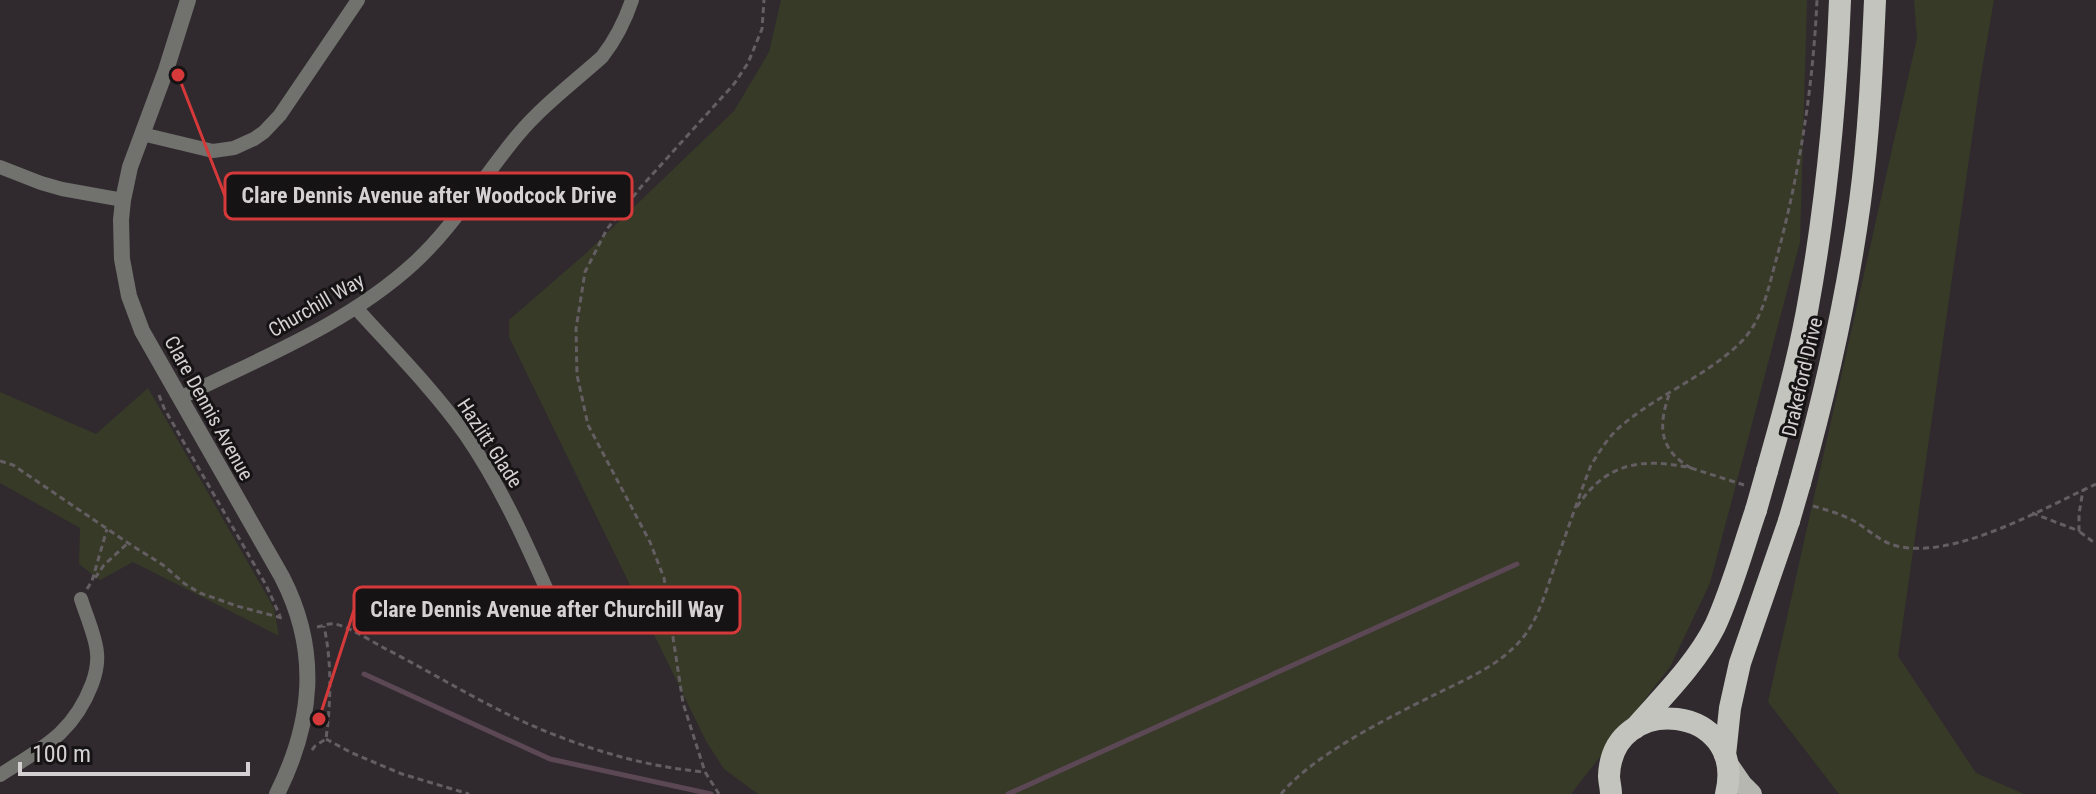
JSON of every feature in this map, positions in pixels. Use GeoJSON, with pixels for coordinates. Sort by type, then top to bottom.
{"type":"FeatureCollection","features":[{"type":"Feature","properties":{"kind":"highway","name":"Drakeford Drive"},"geometry":{"type":"LineString","coordinates":[[1611,794],[1609,776],[1612,757],[1621,741],[1678,680],[1714,627],[1756,510],[1798,352],[1816,260],[1830,156],[1840,0]]}},
{"type":"Feature","properties":{"kind":"highway","name":"Drakeford Drive"},"geometry":{"type":"LineString","coordinates":[[1726,794],[1729,782],[1726,758],[1730,708],[1740,663],[1797,502],[1843,309],[1866,151],[1875,0]]}},
{"type":"Feature","properties":{"kind":"highway"},"geometry":{"type":"LineString","coordinates":[[1635,728],[1651,720],[1669,717],[1686,720],[1703,727],[1716,739],[1726,758]]}},
{"type":"Feature","properties":{"kind":"main road"},"geometry":{"type":"LineString","coordinates":[[1726,758],[1752,794]]}},
{"type":"Feature","properties":{"kind":"street","name":"Clare Dennis Avenue"},"geometry":{"type":"LineString","coordinates":[[174,0],[177,32]]}},
{"type":"Feature","properties":{"kind":"street","name":"Clare Dennis Avenue"},"geometry":{"type":"LineString","coordinates":[[188,0],[130,167],[121,220],[122,259],[129,296],[142,331],[282,577],[299,616],[307,663],[306,711],[296,751],[277,794]]}},
{"type":"Feature","properties":{"kind":"street"},"geometry":{"type":"LineString","coordinates":[[142,134],[213,151],[234,148],[254,139],[280,115],[358,0]]}},
{"type":"Feature","properties":{"kind":"street","name":"Churchill Way"},"geometry":{"type":"LineString","coordinates":[[180,398],[312,333],[356,308],[400,274],[430,247],[518,135],[602,57],[625,22],[632,0]]}},
{"type":"Feature","properties":{"kind":"street"},"geometry":{"type":"LineString","coordinates":[[0,167],[62,189],[123,200]]}},
{"type":"Feature","properties":{"kind":"street","name":"Hazlitt Glade"},"geometry":{"type":"LineString","coordinates":[[356,308],[427,386],[464,433],[497,484],[560,620]]}},
{"type":"Feature","properties":{"kind":"street"},"geometry":{"type":"LineString","coordinates":[[0,775],[54,740],[71,723],[85,702],[94,678],[97,654],[81,599]]}},
{"type":"Feature","properties":{"kind":"path"},"geometry":{"type":"LineString","coordinates":[[719,794],[705,772],[683,703],[664,578],[650,542],[588,425],[577,375],[576,329],[585,272],[607,229],[734,84],[748,63],[762,29],[764,0]]}},
{"type":"Feature","properties":{"kind":"path"},"geometry":{"type":"LineString","coordinates":[[1281,794],[1305,770],[1343,745],[1485,670],[1516,645],[1539,609],[1591,465],[1604,444],[1621,426],[1724,356],[1753,329],[1764,306],[1790,209],[1815,54],[1817,0]]}},
{"type":"Feature","properties":{"kind":"path"},"geometry":{"type":"LineString","coordinates":[[1670,393],[1662,415],[1663,436],[1675,456],[1691,468]]}},
{"type":"Feature","properties":{"kind":"path"},"geometry":{"type":"LineString","coordinates":[[0,461],[13,465],[200,593],[281,618],[311,613],[315,627],[336,624],[353,631],[452,686],[524,722],[576,743],[638,760],[705,772]]}},
{"type":"Feature","properties":{"kind":"path"},"geometry":{"type":"LineString","coordinates":[[1573,514],[1594,485],[1619,469],[1651,462],[1691,468],[1746,485]]}},
{"type":"Feature","properties":{"kind":"path"},"geometry":{"type":"LineString","coordinates":[[1797,502],[1854,521],[1881,540],[1897,546],[1919,548],[1960,543],[1982,536],[2096,484]]}},
{"type":"Feature","properties":{"kind":"path"},"geometry":{"type":"LineString","coordinates":[[2079,531],[2083,490]]}},
{"type":"Feature","properties":{"kind":"path"},"geometry":{"type":"LineString","coordinates":[[2032,513],[2079,531],[2096,544]]}},
{"type":"Feature","properties":{"kind":"path"},"geometry":{"type":"LineString","coordinates":[[92,581],[107,529]]}},
{"type":"Feature","properties":{"kind":"path"},"geometry":{"type":"LineString","coordinates":[[81,599],[104,565],[128,543]]}},
{"type":"Feature","properties":{"kind":"path"},"geometry":{"type":"LineString","coordinates":[[317,720],[328,722]]}},
{"type":"Feature","properties":{"kind":"path"},"geometry":{"type":"LineString","coordinates":[[326,739],[402,774],[469,794]]}},
{"type":"Feature","properties":{"kind":"green space"},"geometry":{"type":"Polygon","coordinates":[[[781,0],[1807,0],[1800,242],[1710,583],[1670,667],[1571,794],[758,794],[724,769],[706,741],[509,337],[509,320],[585,254],[734,111],[769,52],[781,0]]]}},
{"type":"Feature","properties":{"kind":"green space"},"geometry":{"type":"Polygon","coordinates":[[[1914,0],[1994,0],[1898,656],[1976,773],[2024,794],[1839,794],[1768,702],[1917,38],[1914,0]]]}},
{"type":"Feature","properties":{"kind":"green space"},"geometry":{"type":"Polygon","coordinates":[[[148,388],[274,608],[279,636],[133,562],[100,580],[79,564],[80,528],[0,483],[0,392],[96,434],[148,388]]]}},
{"type":"Feature","properties":{"kind":"waterway"},"geometry":{"type":"LineString","coordinates":[[1008,794],[1517,564]]}},
{"type":"Feature","properties":{"kind":"waterway"},"geometry":{"type":"LineString","coordinates":[[364,674],[550,759],[711,794]]}},
{"type":"Feature","properties":{"kind":"place","name":"Clare Dennis Avenue after Woodcock Drive"},"geometry":{"type":"Point","coordinates":[178,75]}},
{"type":"Feature","properties":{"kind":"place","name":"Clare Dennis Avenue after Churchill Way"},"geometry":{"type":"Point","coordinates":[319,719]}}]}
